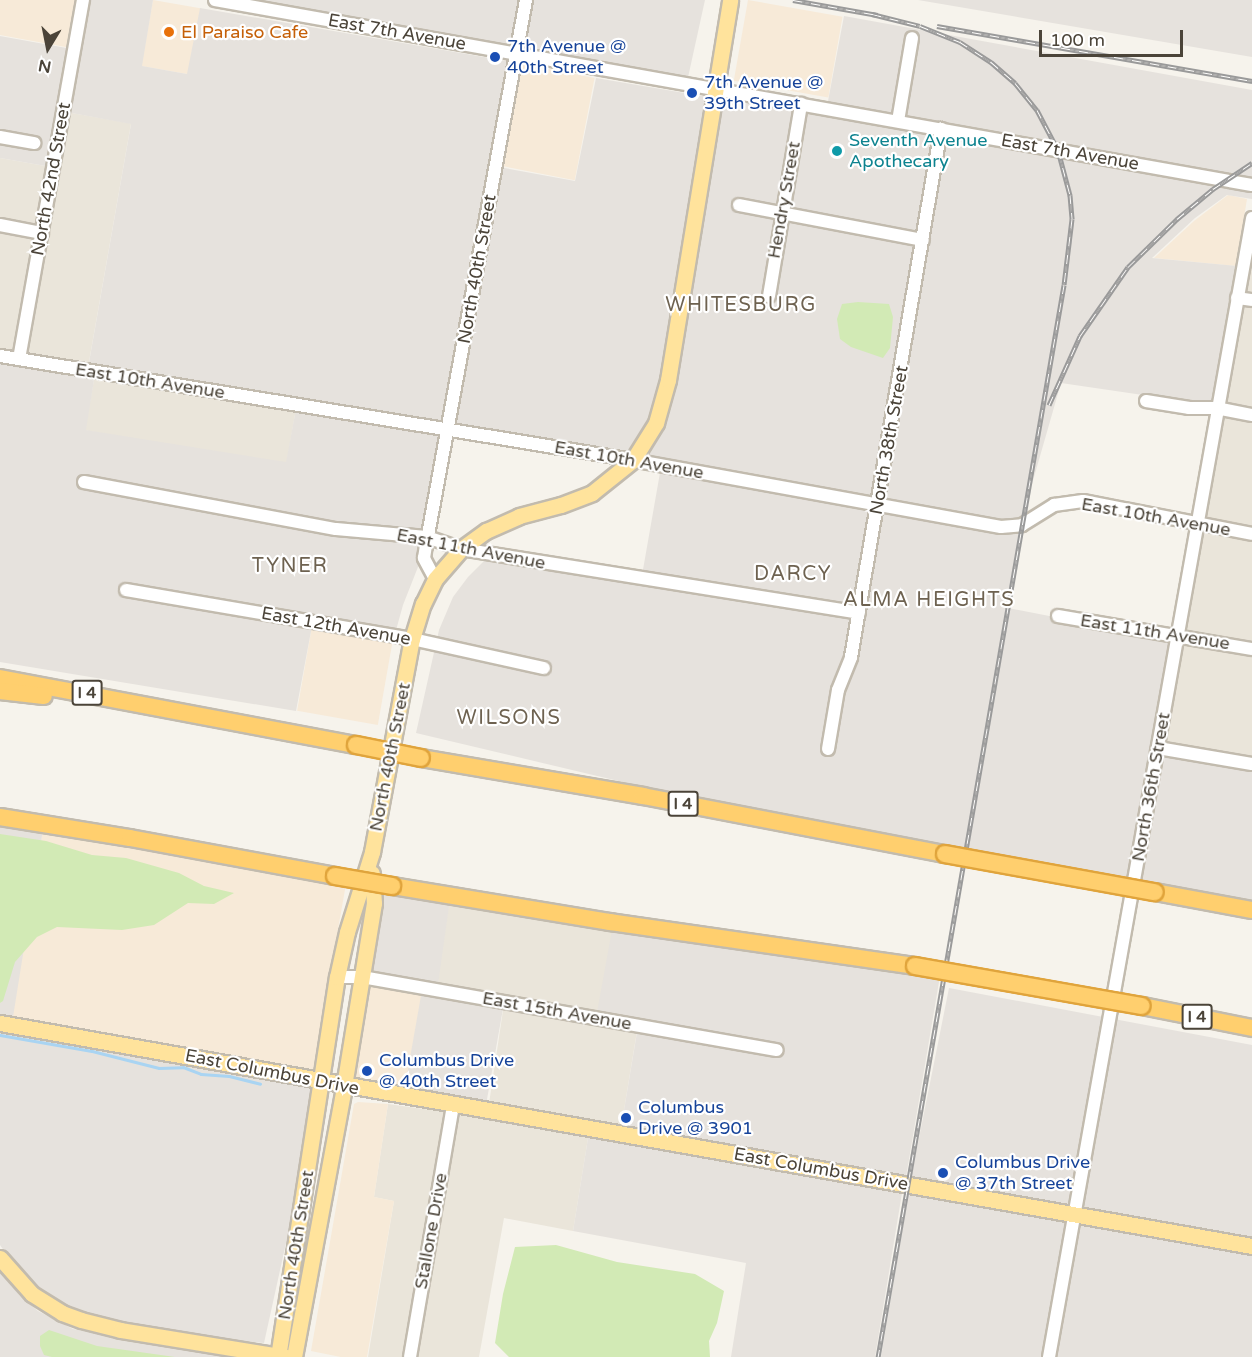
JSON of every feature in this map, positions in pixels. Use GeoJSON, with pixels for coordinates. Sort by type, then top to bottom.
{"type":"FeatureCollection","features":[{"type":"Feature","properties":{"kind":"highway","name":"I 4"},"geometry":{"type":"LineString","coordinates":[[0,678],[421,758],[644,796],[1252,910]]}},
{"type":"Feature","properties":{"kind":"highway"},"geometry":{"type":"LineString","coordinates":[[0,691],[173,710]]}},
{"type":"Feature","properties":{"kind":"highway"},"geometry":{"type":"LineString","coordinates":[[0,807],[130,837]]}},
{"type":"Feature","properties":{"kind":"highway","name":"I 4"},"geometry":{"type":"LineString","coordinates":[[0,818],[130,837],[335,876],[610,922],[915,966],[1143,1006],[1252,1028]]}},
{"type":"Feature","properties":{"kind":"highway"},"geometry":{"type":"LineString","coordinates":[[1143,1006],[1252,1020]]}},
{"type":"Feature","properties":{"kind":"main road","name":"North 40th Street"},"geometry":{"type":"LineString","coordinates":[[281,1357],[337,977],[347,932],[372,852],[412,639],[423,604],[435,579],[461,549],[486,531],[519,516],[561,506],[592,493],[633,460],[651,432],[663,402],[730,0]]}},
{"type":"Feature","properties":{"kind":"main road","name":"North 40th Street"},"geometry":{"type":"LineString","coordinates":[[294,1357],[344,1086],[374,903],[372,852]]}},
{"type":"Feature","properties":{"kind":"main road","name":"East Columbus Drive"},"geometry":{"type":"LineString","coordinates":[[0,1023],[1252,1246]]}},
{"type":"Feature","properties":{"kind":"main road"},"geometry":{"type":"LineString","coordinates":[[0,1258],[32,1294],[62,1313],[81,1320],[121,1330],[281,1357]]}},
{"type":"Feature","properties":{"kind":"main road"},"geometry":{"type":"LineString","coordinates":[[229,1347],[242,1357]]}},
{"type":"Feature","properties":{"kind":"street","name":"North 42nd Street"},"geometry":{"type":"LineString","coordinates":[[20,359],[83,0]]}},
{"type":"Feature","properties":{"kind":"street","name":"East 7th Avenue"},"geometry":{"type":"LineString","coordinates":[[215,0],[1252,185]]}},
{"type":"Feature","properties":{"kind":"street","name":"North 40th Street"},"geometry":{"type":"LineString","coordinates":[[435,579],[424,558],[427,537],[526,0]]}},
{"type":"Feature","properties":{"kind":"street"},"geometry":{"type":"LineString","coordinates":[[898,121],[912,38]]}},
{"type":"Feature","properties":{"kind":"street","name":"Hendry Street"},"geometry":{"type":"LineString","coordinates":[[769,296],[781,212],[801,104]]}},
{"type":"Feature","properties":{"kind":"street","name":"North 38th Street"},"geometry":{"type":"LineString","coordinates":[[828,749],[838,690],[850,662],[859,613],[941,129]]}},
{"type":"Feature","properties":{"kind":"street"},"geometry":{"type":"LineString","coordinates":[[0,137],[34,143]]}},
{"type":"Feature","properties":{"kind":"street"},"geometry":{"type":"LineString","coordinates":[[739,204],[923,240]]}},
{"type":"Feature","properties":{"kind":"street","name":"North 36th Street"},"geometry":{"type":"LineString","coordinates":[[1049,1357],[1198,525],[1216,408],[1252,218]]}},
{"type":"Feature","properties":{"kind":"street"},"geometry":{"type":"LineString","coordinates":[[0,225],[42,232]]}},
{"type":"Feature","properties":{"kind":"street"},"geometry":{"type":"LineString","coordinates":[[1237,298],[1252,300]]}},
{"type":"Feature","properties":{"kind":"street","name":"East 10th Avenue"},"geometry":{"type":"LineString","coordinates":[[0,356],[633,460],[1001,527],[1022,525],[1054,506],[1083,501],[1252,534]]}},
{"type":"Feature","properties":{"kind":"street"},"geometry":{"type":"LineString","coordinates":[[1146,401],[1190,408],[1216,408],[1252,416]]}},
{"type":"Feature","properties":{"kind":"street","name":"East 11th Avenue"},"geometry":{"type":"LineString","coordinates":[[84,482],[336,529],[427,537],[461,549],[859,613]]}},
{"type":"Feature","properties":{"kind":"street","name":"East 12th Avenue"},"geometry":{"type":"LineString","coordinates":[[126,590],[412,639],[544,669]]}},
{"type":"Feature","properties":{"kind":"street","name":"East 11th Avenue"},"geometry":{"type":"LineString","coordinates":[[1058,616],[1178,634],[1252,649]]}},
{"type":"Feature","properties":{"kind":"street"},"geometry":{"type":"LineString","coordinates":[[1158,748],[1252,764]]}},
{"type":"Feature","properties":{"kind":"street","name":"East 15th Avenue"},"geometry":{"type":"LineString","coordinates":[[337,977],[362,976],[777,1050]]}},
{"type":"Feature","properties":{"kind":"street","name":"Stallone Drive"},"geometry":{"type":"LineString","coordinates":[[410,1357],[453,1105]]}},
{"type":"Feature","properties":{"kind":"shaded area"},"geometry":{"type":"Polygon","coordinates":[[[0,0],[79,0],[71,48],[0,35],[0,0]]]}},
{"type":"Feature","properties":{"kind":"shaded area"},"geometry":{"type":"Polygon","coordinates":[[[89,0],[153,0],[142,66],[187,74],[200,8],[507,61],[488,165],[575,181],[596,78],[825,117],[844,16],[1252,90],[1252,199],[1227,195],[1195,218],[1152,258],[1237,266],[1211,405],[1061,383],[1020,526],[88,368],[131,124],[66,112],[89,0]]]}},
{"type":"Feature","properties":{"kind":"shaded area"},"geometry":{"type":"Polygon","coordinates":[[[153,0],[200,8],[189,74],[141,66],[153,0]]]}},
{"type":"Feature","properties":{"kind":"shaded area"},"geometry":{"type":"Polygon","coordinates":[[[219,0],[705,0],[687,82],[219,0]]]}},
{"type":"Feature","properties":{"kind":"shaded area"},"geometry":{"type":"Polygon","coordinates":[[[748,0],[843,17],[828,97],[734,81],[748,0]]]}},
{"type":"Feature","properties":{"kind":"shaded area"},"geometry":{"type":"Polygon","coordinates":[[[918,0],[1252,0],[1252,57],[918,0]]]}},
{"type":"Feature","properties":{"kind":"shaded area"},"geometry":{"type":"Polygon","coordinates":[[[0,36],[72,49],[51,167],[0,158],[0,36]]]}},
{"type":"Feature","properties":{"kind":"shaded area"},"geometry":{"type":"Polygon","coordinates":[[[517,63],[595,78],[575,180],[497,165],[517,63]]]}},
{"type":"Feature","properties":{"kind":"shaded area"},"geometry":{"type":"Polygon","coordinates":[[[66,112],[131,123],[88,369],[23,357],[66,112]]]}},
{"type":"Feature","properties":{"kind":"shaded area"},"geometry":{"type":"Polygon","coordinates":[[[0,158],[51,167],[17,354],[0,351],[0,158]]]}},
{"type":"Feature","properties":{"kind":"shaded area"},"geometry":{"type":"Polygon","coordinates":[[[1228,195],[1247,199],[1236,266],[1154,258],[1194,221],[1228,195]]]}},
{"type":"Feature","properties":{"kind":"shaded area"},"geometry":{"type":"Polygon","coordinates":[[[1252,247],[1252,760],[1162,744],[1252,247]]]}},
{"type":"Feature","properties":{"kind":"shaded area"},"geometry":{"type":"Polygon","coordinates":[[[0,357],[95,374],[86,430],[286,462],[296,409],[446,432],[431,534],[403,605],[393,641],[312,626],[296,711],[0,662],[0,357]]]}},
{"type":"Feature","properties":{"kind":"shaded area"},"geometry":{"type":"Polygon","coordinates":[[[95,374],[296,409],[286,466],[85,430],[95,374]]]}},
{"type":"Feature","properties":{"kind":"shaded area"},"geometry":{"type":"Polygon","coordinates":[[[661,467],[1019,531],[965,854],[707,802],[416,733],[439,630],[453,597],[468,577],[484,561],[641,581],[661,467]]]}},
{"type":"Feature","properties":{"kind":"shaded area"},"geometry":{"type":"Polygon","coordinates":[[[1008,608],[1175,640],[1127,886],[960,853],[1008,608]]]}},
{"type":"Feature","properties":{"kind":"shaded area"},"geometry":{"type":"Polygon","coordinates":[[[312,626],[393,640],[378,725],[297,711],[312,626]]]}},
{"type":"Feature","properties":{"kind":"shaded area"},"geometry":{"type":"Polygon","coordinates":[[[1159,756],[1252,772],[1252,910],[1134,888],[1159,756]]]}},
{"type":"Feature","properties":{"kind":"shaded area"},"geometry":{"type":"Polygon","coordinates":[[[0,816],[44,823],[13,1017],[0,1014],[0,816]]]}},
{"type":"Feature","properties":{"kind":"shaded area"},"geometry":{"type":"Polygon","coordinates":[[[44,823],[347,876],[313,1070],[10,1016],[44,823]]]}},
{"type":"Feature","properties":{"kind":"shaded area"},"geometry":{"type":"Polygon","coordinates":[[[367,879],[451,891],[437,989],[353,977],[367,879]]]}},
{"type":"Feature","properties":{"kind":"shaded area"},"geometry":{"type":"Polygon","coordinates":[[[451,891],[610,922],[638,1025],[620,1134],[488,1110],[504,1004],[435,989],[451,891]]]}},
{"type":"Feature","properties":{"kind":"shaded area"},"geometry":{"type":"Polygon","coordinates":[[[614,919],[940,976],[905,1183],[620,1134],[638,1026],[596,1018],[614,919]]]}},
{"type":"Feature","properties":{"kind":"shaded area"},"geometry":{"type":"Polygon","coordinates":[[[358,977],[426,990],[405,1096],[337,1083],[358,977]]]}},
{"type":"Feature","properties":{"kind":"shaded area"},"geometry":{"type":"Polygon","coordinates":[[[949,988],[1252,1045],[1252,1357],[881,1357],[912,1173],[949,988]]]}},
{"type":"Feature","properties":{"kind":"shaded area"},"geometry":{"type":"Polygon","coordinates":[[[422,990],[504,1004],[485,1110],[403,1095],[422,990]]]}},
{"type":"Feature","properties":{"kind":"shaded area"},"geometry":{"type":"Polygon","coordinates":[[[0,1028],[321,1084],[264,1343],[180,1335],[89,1317],[53,1301],[21,1275],[0,1245],[0,1028]]]}},
{"type":"Feature","properties":{"kind":"shaded area"},"geometry":{"type":"Polygon","coordinates":[[[358,1102],[388,1104],[374,1197],[394,1201],[367,1357],[341,1357],[311,1351],[354,1104],[358,1102]]]}},
{"type":"Feature","properties":{"kind":"shaded area"},"geometry":{"type":"Polygon","coordinates":[[[388,1104],[589,1132],[573,1231],[504,1218],[479,1357],[368,1357],[394,1201],[374,1197],[388,1104]]]}},
{"type":"Feature","properties":{"kind":"shaded area"},"geometry":{"type":"Polygon","coordinates":[[[589,1132],[903,1187],[875,1357],[731,1357],[746,1263],[573,1231],[589,1132]]]}},
{"type":"Feature","properties":{"kind":"shaded area"},"geometry":{"type":"Polygon","coordinates":[[[0,1269],[20,1296],[38,1311],[73,1329],[230,1357],[0,1357],[0,1269]]]}},
{"type":"Feature","properties":{"kind":"green space"},"geometry":{"type":"Polygon","coordinates":[[[858,302],[889,304],[893,317],[890,348],[883,358],[851,347],[840,339],[837,319],[842,304],[858,302]]]}},
{"type":"Feature","properties":{"kind":"green space"},"geometry":{"type":"Polygon","coordinates":[[[0,834],[46,841],[92,855],[126,858],[179,873],[204,886],[234,893],[214,904],[188,903],[154,925],[122,930],[57,927],[37,937],[15,962],[3,1001],[0,1003],[0,834]]]}},
{"type":"Feature","properties":{"kind":"green space"},"geometry":{"type":"Polygon","coordinates":[[[556,1245],[617,1262],[695,1274],[724,1291],[717,1323],[709,1341],[710,1357],[509,1357],[495,1343],[503,1294],[515,1247],[556,1245]]]}},
{"type":"Feature","properties":{"kind":"green space"},"geometry":{"type":"Polygon","coordinates":[[[49,1330],[97,1346],[175,1357],[52,1357],[44,1355],[40,1346],[40,1336],[49,1330]]]}},
{"type":"Feature","properties":{"kind":"waterway"},"geometry":{"type":"LineString","coordinates":[[0,1035],[92,1051],[159,1068],[183,1067],[201,1074],[229,1076],[260,1084]]}},
{"type":"Feature","properties":{"kind":"railway"},"geometry":{"type":"LineString","coordinates":[[793,0],[878,15]]}},
{"type":"Feature","properties":{"kind":"railway"},"geometry":{"type":"LineString","coordinates":[[872,14],[920,26],[960,42],[991,62],[1015,83],[1037,110],[1058,150],[1070,195],[1072,219],[1064,285],[878,1357]]}},
{"type":"Feature","properties":{"kind":"railway"},"geometry":{"type":"LineString","coordinates":[[937,26],[1252,81]]}},
{"type":"Feature","properties":{"kind":"railway"},"geometry":{"type":"LineString","coordinates":[[1049,405],[1080,336],[1128,267],[1177,219],[1213,189],[1252,163]]}},
{"type":"Feature","properties":{"kind":"place","name":"El Paraiso Cafe"},"geometry":{"type":"Point","coordinates":[169,32]}},
{"type":"Feature","properties":{"kind":"place","name":"7th Avenue @ 40th Street"},"geometry":{"type":"Point","coordinates":[495,57]}},
{"type":"Feature","properties":{"kind":"place","name":"7th Avenue @ 39th Street"},"geometry":{"type":"Point","coordinates":[692,93]}},
{"type":"Feature","properties":{"kind":"place","name":"Seventh Avenue Apothecary"},"geometry":{"type":"Point","coordinates":[837,151]}},
{"type":"Feature","properties":{"kind":"place","name":"Columbus Drive @ 40th Street"},"geometry":{"type":"Point","coordinates":[367,1071]}},
{"type":"Feature","properties":{"kind":"place","name":"Columbus Drive @ 3901"},"geometry":{"type":"Point","coordinates":[626,1118]}},
{"type":"Feature","properties":{"kind":"place","name":"Columbus Drive @ 37th Street"},"geometry":{"type":"Point","coordinates":[943,1173]}},
{"type":"Feature","properties":{"kind":"district","name":"WHITESBURG"},"geometry":{"type":"Point","coordinates":[741,305]}},
{"type":"Feature","properties":{"kind":"district","name":"TYNER"},"geometry":{"type":"Point","coordinates":[290,566]}},
{"type":"Feature","properties":{"kind":"district","name":"DARCY"},"geometry":{"type":"Point","coordinates":[793,574]}},
{"type":"Feature","properties":{"kind":"district","name":"ALMA HEIGHTS"},"geometry":{"type":"Point","coordinates":[929,600]}},
{"type":"Feature","properties":{"kind":"district","name":"WILSONS"},"geometry":{"type":"Point","coordinates":[509,718]}}]}
